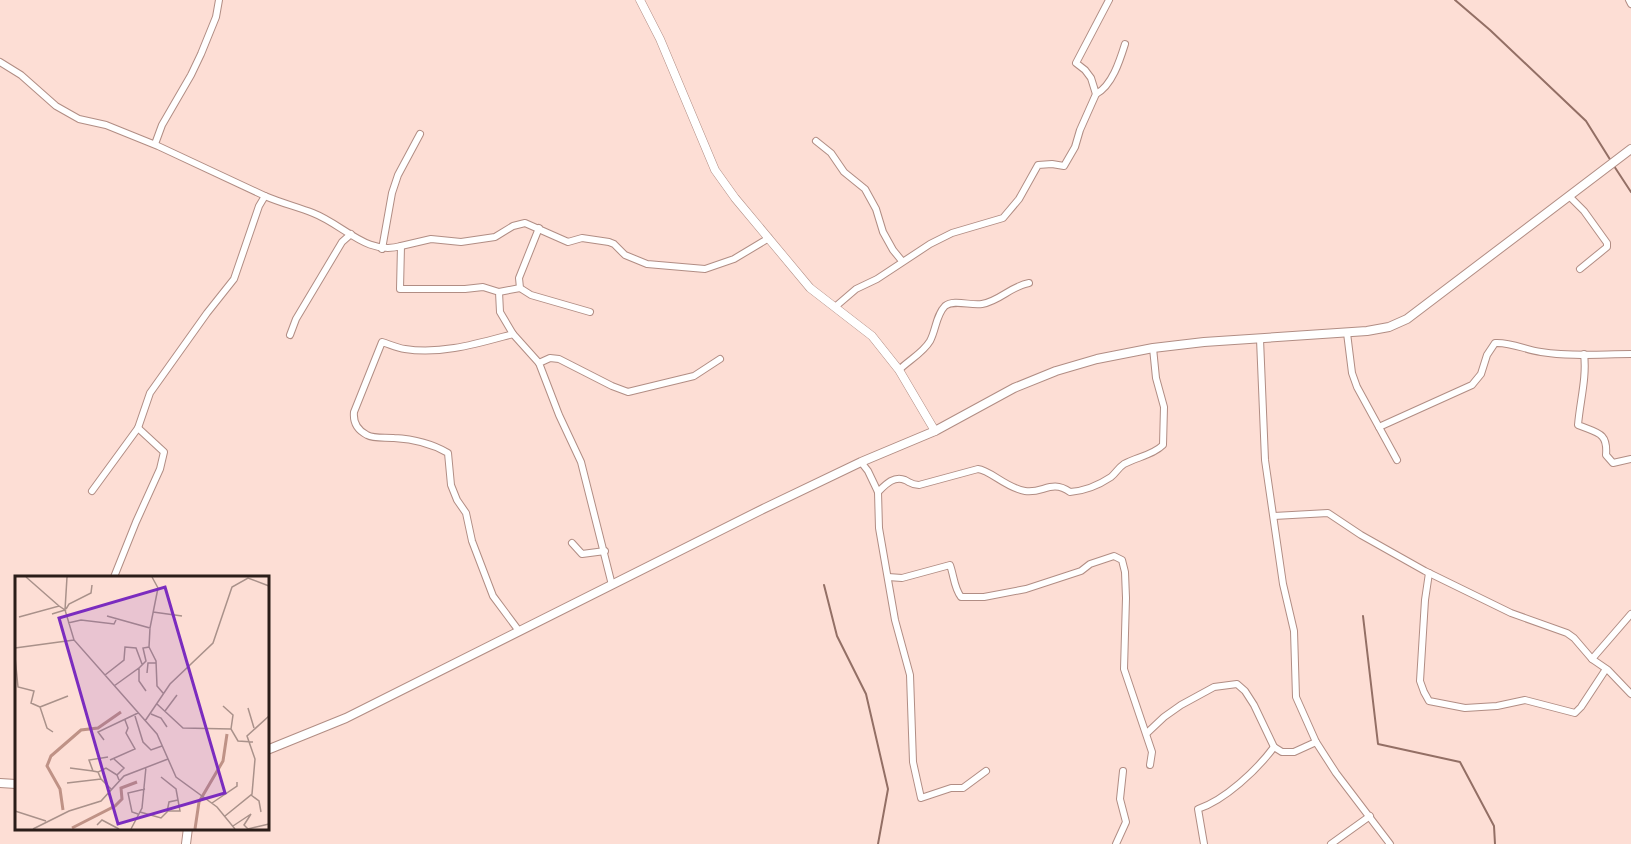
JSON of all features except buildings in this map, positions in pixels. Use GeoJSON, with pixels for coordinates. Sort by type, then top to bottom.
{"type":"FeatureCollection","features":[{"type":"Feature","properties":{"kind":"main road"},"geometry":{"type":"LineString","coordinates":[[268,750],[346,718],[861,462],[935,431],[1014,388],[1056,371],[1096,359],[1153,348],[1204,342],[1347,333],[1389,327],[1407,320],[1631,149]]}},
{"type":"Feature","properties":{"kind":"main road"},"geometry":{"type":"LineString","coordinates":[[0,783],[15,784]]}},
{"type":"Feature","properties":{"kind":"main road"},"geometry":{"type":"LineString","coordinates":[[186,844],[188,829]]}},
{"type":"Feature","properties":{"kind":"street"},"geometry":{"type":"LineString","coordinates":[[155,144],[162,125],[201,54],[216,18],[219,0]]}},
{"type":"Feature","properties":{"kind":"street"},"geometry":{"type":"LineString","coordinates":[[639,0],[660,39],[715,170],[735,198],[810,288],[872,336],[899,370],[935,431]]}},
{"type":"Feature","properties":{"kind":"street"},"geometry":{"type":"LineString","coordinates":[[1096,94],[1091,78],[1076,63],[1109,0]]}},
{"type":"Feature","properties":{"kind":"street"},"geometry":{"type":"LineString","coordinates":[[835,307],[856,289],[877,279],[902,261],[952,233],[1003,218],[1019,199],[1038,165],[1064,166],[1076,147],[1080,130],[1096,94],[1102,91],[1110,79],[1125,44]]}},
{"type":"Feature","properties":{"kind":"street"},"geometry":{"type":"LineString","coordinates":[[0,62],[21,75],[56,106],[79,119],[106,125],[155,144],[265,196],[314,213],[376,248],[389,250],[431,239],[461,242],[495,237],[518,224],[525,223],[568,242],[582,238],[609,242],[625,255],[647,264],[705,269],[734,259],[769,238]]}},
{"type":"Feature","properties":{"kind":"street"},"geometry":{"type":"LineString","coordinates":[[382,249],[392,192],[398,175],[420,134]]}},
{"type":"Feature","properties":{"kind":"street"},"geometry":{"type":"LineString","coordinates":[[816,141],[831,153],[844,172],[865,189],[876,210],[883,232],[902,261]]}},
{"type":"Feature","properties":{"kind":"street"},"geometry":{"type":"LineString","coordinates":[[92,490],[138,428],[150,393],[207,312],[234,279],[259,206],[265,196]]}},
{"type":"Feature","properties":{"kind":"street"},"geometry":{"type":"LineString","coordinates":[[1570,197],[1584,211],[1607,243],[1607,247],[1580,269]]}},
{"type":"Feature","properties":{"kind":"street"},"geometry":{"type":"LineString","coordinates":[[519,288],[519,278],[539,228]]}},
{"type":"Feature","properties":{"kind":"street"},"geometry":{"type":"LineString","coordinates":[[290,335],[296,319],[342,242],[351,234]]}},
{"type":"Feature","properties":{"kind":"street"},"geometry":{"type":"LineString","coordinates":[[401,246],[400,289],[465,289],[483,286],[499,292],[519,288],[531,295],[590,312]]}},
{"type":"Feature","properties":{"kind":"street"},"geometry":{"type":"LineString","coordinates":[[899,370],[922,351],[929,342],[941,311],[946,305],[953,303],[981,305],[1005,296],[1016,286],[1029,283]]}},
{"type":"Feature","properties":{"kind":"street"},"geometry":{"type":"LineString","coordinates":[[499,292],[500,312],[513,333],[539,363],[559,415],[581,462],[612,585]]}},
{"type":"Feature","properties":{"kind":"street"},"geometry":{"type":"LineString","coordinates":[[513,333],[463,347],[424,350],[405,349],[382,342],[354,412],[354,421],[358,428],[368,436],[433,444],[448,453],[451,485],[466,513],[472,541],[493,596],[519,631]]}},
{"type":"Feature","properties":{"kind":"street"},"geometry":{"type":"LineString","coordinates":[[1347,333],[1352,373],[1357,387],[1397,460]]}},
{"type":"Feature","properties":{"kind":"street"},"geometry":{"type":"LineString","coordinates":[[1260,339],[1265,460],[1282,575],[1294,631],[1295,688],[1299,706],[1316,742],[1336,773],[1390,844]]}},
{"type":"Feature","properties":{"kind":"street"},"geometry":{"type":"LineString","coordinates":[[1379,427],[1472,385],[1481,374],[1487,355],[1495,344],[1503,343],[1539,352],[1631,354]]}},
{"type":"Feature","properties":{"kind":"street"},"geometry":{"type":"LineString","coordinates":[[878,492],[892,479],[900,478],[911,484],[919,485],[978,469],[984,470],[1009,487],[1029,492],[1048,486],[1061,486],[1070,492],[1089,489],[1113,476],[1118,468],[1163,445],[1164,407],[1156,378],[1153,348]]}},
{"type":"Feature","properties":{"kind":"street"},"geometry":{"type":"LineString","coordinates":[[1584,354],[1586,369],[1578,424],[1601,434],[1607,443],[1606,455],[1613,463],[1631,459]]}},
{"type":"Feature","properties":{"kind":"street"},"geometry":{"type":"LineString","coordinates":[[539,363],[550,358],[559,359],[628,392],[694,376],[720,359]]}},
{"type":"Feature","properties":{"kind":"street"},"geometry":{"type":"LineString","coordinates":[[114,576],[135,522],[160,469],[164,452],[138,428]]}},
{"type":"Feature","properties":{"kind":"street"},"geometry":{"type":"LineString","coordinates":[[861,462],[878,492],[879,528],[895,620],[910,675],[913,762],[921,798],[951,788],[963,788],[986,771]]}},
{"type":"Feature","properties":{"kind":"street"},"geometry":{"type":"LineString","coordinates":[[1274,516],[1328,513],[1361,535],[1429,573],[1511,612],[1567,633],[1631,694]]}},
{"type":"Feature","properties":{"kind":"street"},"geometry":{"type":"LineString","coordinates":[[572,543],[582,554],[605,551]]}},
{"type":"Feature","properties":{"kind":"street"},"geometry":{"type":"LineString","coordinates":[[888,577],[902,578],[950,565],[955,577],[956,591],[961,597],[984,597],[1034,586],[1081,571],[1090,564],[1114,556],[1122,560],[1126,598],[1124,669],[1137,711],[1147,733],[1152,752],[1150,765]]}},
{"type":"Feature","properties":{"kind":"street"},"geometry":{"type":"LineString","coordinates":[[1429,573],[1420,681],[1429,701],[1466,708],[1497,706],[1525,700],[1575,713],[1592,692],[1606,669]]}},
{"type":"Feature","properties":{"kind":"street"},"geometry":{"type":"LineString","coordinates":[[1592,659],[1631,614]]}},
{"type":"Feature","properties":{"kind":"street"},"geometry":{"type":"LineString","coordinates":[[1147,733],[1181,705],[1214,687],[1237,684],[1245,691],[1254,705],[1274,747],[1282,752],[1294,752],[1316,742]]}},
{"type":"Feature","properties":{"kind":"street"},"geometry":{"type":"LineString","coordinates":[[1204,844],[1198,809],[1208,806],[1230,790],[1263,763],[1274,747]]}},
{"type":"Feature","properties":{"kind":"street"},"geometry":{"type":"LineString","coordinates":[[1116,844],[1126,822],[1120,799],[1123,771]]}},
{"type":"Feature","properties":{"kind":"street"},"geometry":{"type":"LineString","coordinates":[[1331,844],[1370,816]]}},
{"type":"Feature","properties":{"kind":"waterway"},"geometry":{"type":"LineString","coordinates":[[1455,0],[1586,121],[1611,161]]}},
{"type":"Feature","properties":{"kind":"waterway"},"geometry":{"type":"LineString","coordinates":[[1614,166],[1631,192]]}},
{"type":"Feature","properties":{"kind":"waterway"},"geometry":{"type":"LineString","coordinates":[[824,585],[837,636],[866,694],[888,789],[878,844]]}},
{"type":"Feature","properties":{"kind":"waterway"},"geometry":{"type":"LineString","coordinates":[[1363,616],[1378,744],[1460,762],[1494,826],[1495,844]]}}]}
